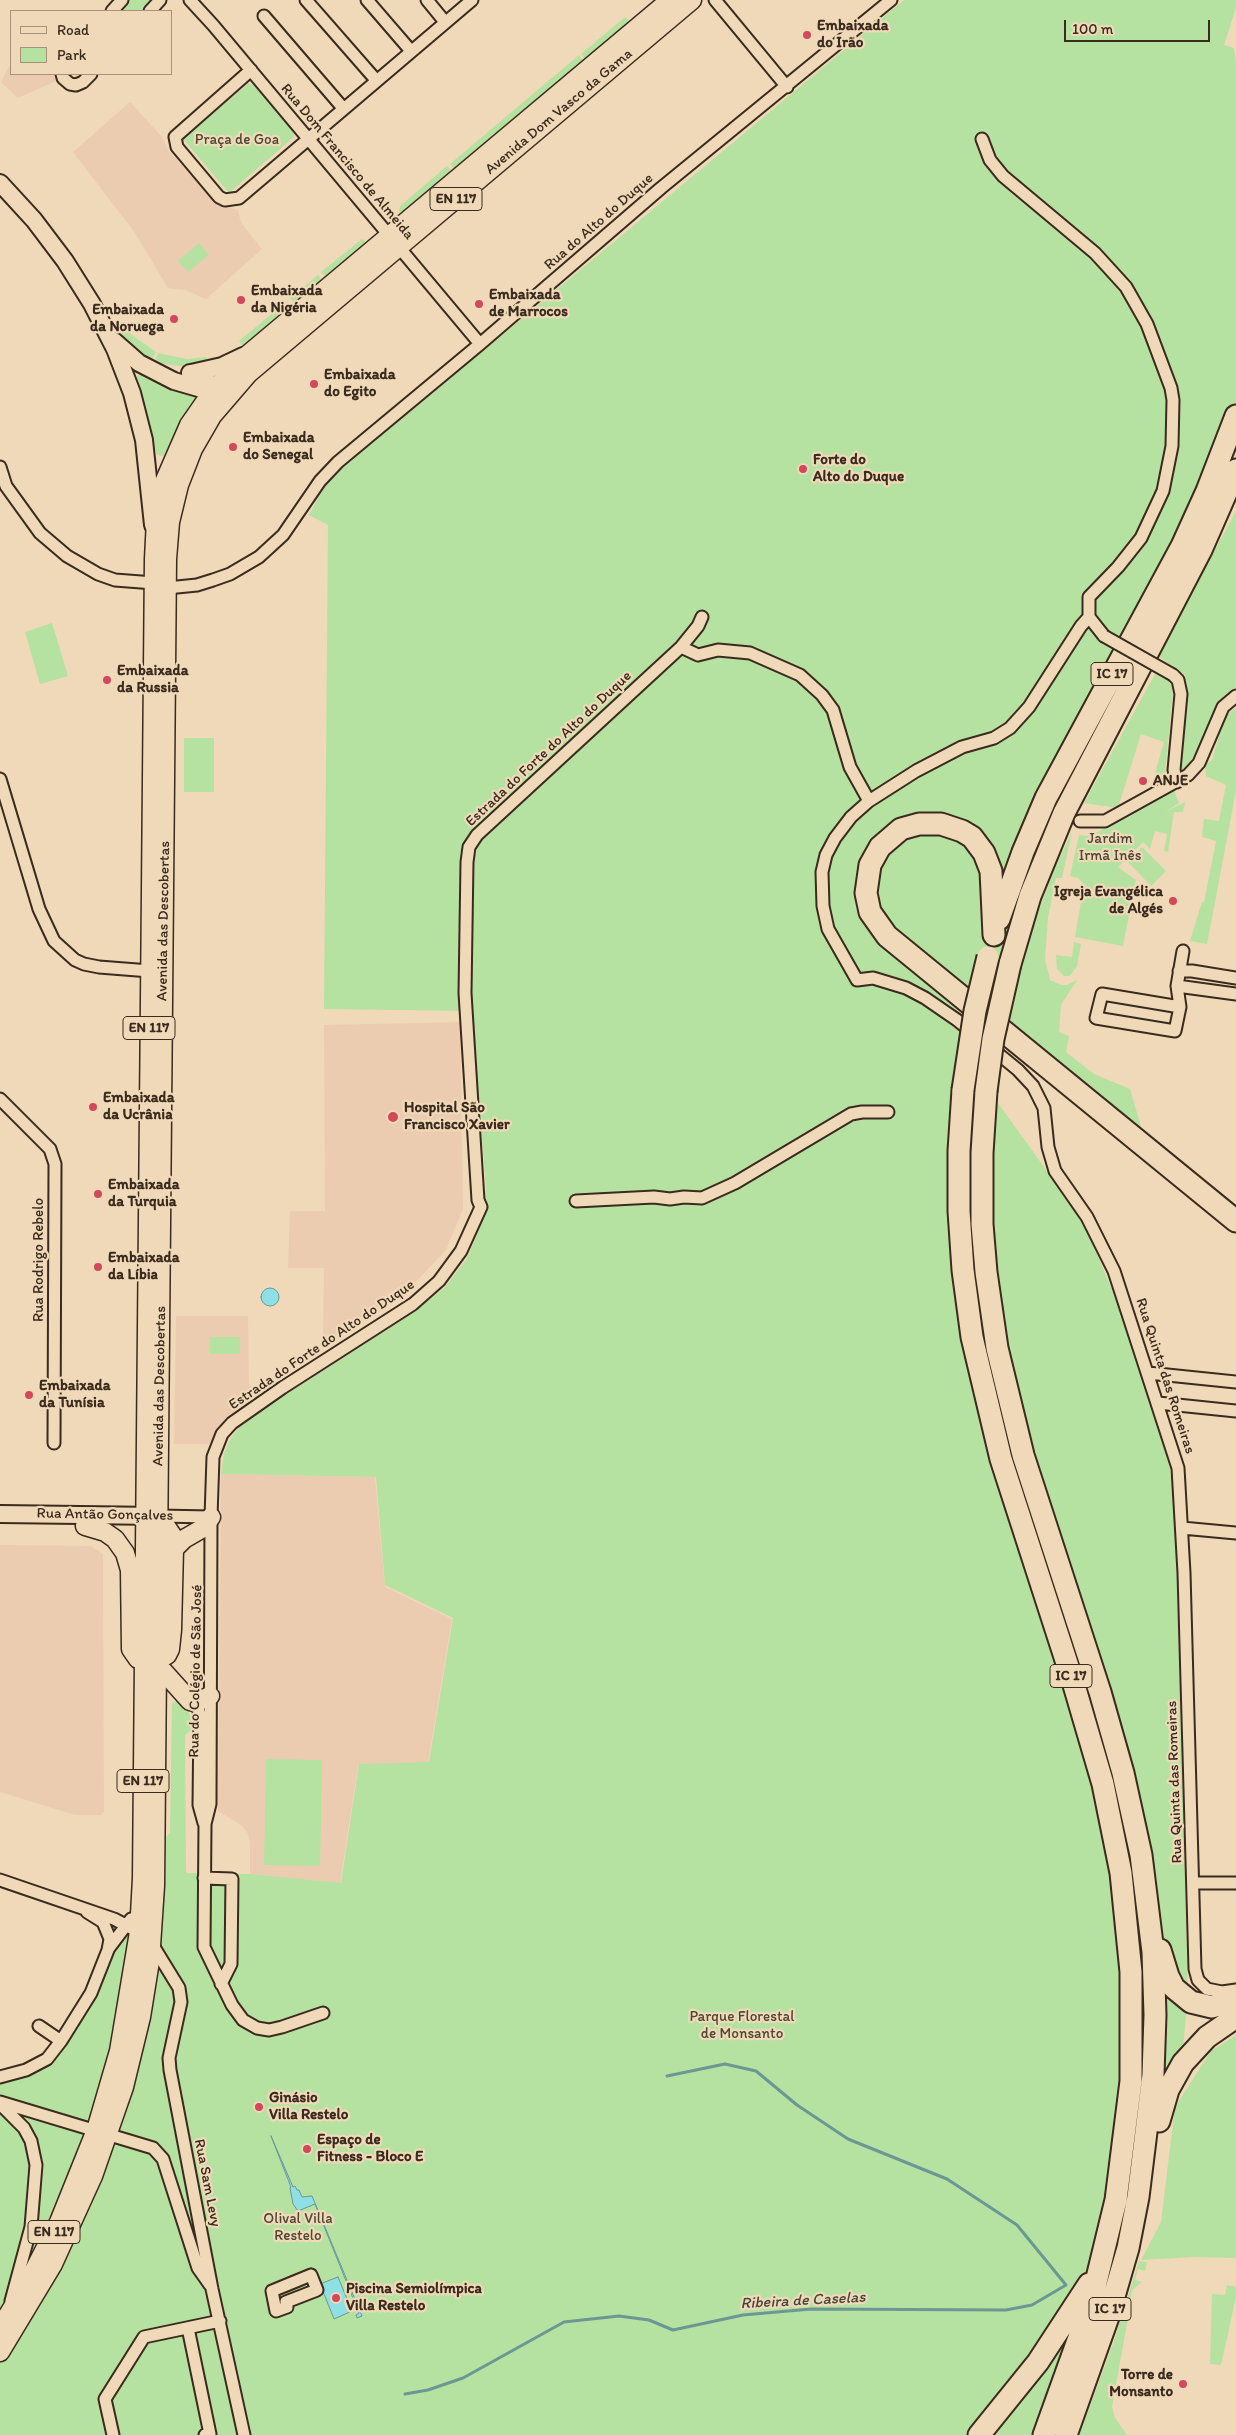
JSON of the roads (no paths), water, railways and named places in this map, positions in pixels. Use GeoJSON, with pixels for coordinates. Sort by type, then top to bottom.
{"type":"FeatureCollection","features":[{"type":"Feature","properties":{"kind":"highway","name":"IC 17"},"geometry":{"type":"LineString","coordinates":[[1044,2435],[1075,2352],[1101,2267],[1120,2177],[1131,2081],[1132,1988],[1124,1899],[1110,1816],[1094,1751],[1001,1459],[975,1350],[965,1288],[960,1233],[959,1164],[963,1090],[975,1011],[994,935],[1016,868],[1046,798],[1182,546],[1207,490],[1236,416]]}},
{"type":"Feature","properties":{"kind":"highway","name":"IC 17"},"geometry":{"type":"LineString","coordinates":[[1066,2435],[1118,2284],[1132,2231],[1141,2179],[1152,2093],[1155,2014],[1151,1928],[1141,1855],[1112,1732],[1033,1487],[997,1348],[986,1272],[982,1224],[982,1153],[986,1091],[993,1039],[1010,964],[1030,896],[1064,813],[1201,550],[1236,470]]}},
{"type":"Feature","properties":{"kind":"highway"},"geometry":{"type":"LineString","coordinates":[[994,935],[991,871],[984,853],[972,837],[946,825],[919,824],[901,829],[880,847],[870,864],[866,893],[870,912],[887,936],[1236,1221]]}},
{"type":"Feature","properties":{"kind":"highway"},"geometry":{"type":"LineString","coordinates":[[1141,1855],[1162,1961],[1174,1988],[1191,2002],[1200,2006],[1212,2007],[1236,2000]]}},
{"type":"Feature","properties":{"kind":"highway"},"geometry":{"type":"LineString","coordinates":[[1141,2179],[1168,2090],[1174,2077],[1195,2047],[1236,2017]]}},
{"type":"Feature","properties":{"kind":"highway"},"geometry":{"type":"LineString","coordinates":[[979,2435],[1038,2362],[1101,2267]]}},
{"type":"Feature","properties":{"kind":"main road","name":"Avenida Dom Vasco da Gama"},"geometry":{"type":"LineString","coordinates":[[217,396],[249,373],[394,241],[670,0]]}},
{"type":"Feature","properties":{"kind":"main road","name":"Avenida Dom Vasco da Gama"},"geometry":{"type":"LineString","coordinates":[[217,396],[254,349],[394,241],[692,0]]}},
{"type":"Feature","properties":{"kind":"main road","name":"Avenida das Descobertas"},"geometry":{"type":"LineString","coordinates":[[139,1933],[155,1886],[157,1719],[145,1552],[152,1516],[160,585],[154,540],[160,500],[172,461],[189,425],[217,396]]}},
{"type":"Feature","properties":{"kind":"main road","name":"Avenida das Descobertas"},"geometry":{"type":"LineString","coordinates":[[2,2324],[59,2222],[124,2087],[140,2017],[140,1900],[152,1663],[150,970],[160,585],[179,485],[217,396]]}},
{"type":"Feature","properties":{"kind":"main road"},"geometry":{"type":"LineString","coordinates":[[152,1516],[172,1535],[174,1549],[171,1643],[167,1655],[152,1663]]}},
{"type":"Feature","properties":{"kind":"main road"},"geometry":{"type":"LineString","coordinates":[[174,1549],[184,1539],[203,1528],[210,1517]]}},
{"type":"Feature","properties":{"kind":"main road"},"geometry":{"type":"LineString","coordinates":[[85,1526],[105,1532],[115,1539],[124,1553],[130,1570],[130,1643],[134,1654],[152,1663],[190,1700],[203,1699]]}},
{"type":"Feature","properties":{"kind":"main road"},"geometry":{"type":"LineString","coordinates":[[130,1570],[145,1552]]}},
{"type":"Feature","properties":{"kind":"main road"},"geometry":{"type":"LineString","coordinates":[[157,1719],[165,1701],[179,1691]]}},
{"type":"Feature","properties":{"kind":"main road","name":"Avenida das Descobertas"},"geometry":{"type":"LineString","coordinates":[[0,2352],[53,2264],[94,2176],[103,2132]]}},
{"type":"Feature","properties":{"kind":"street"},"geometry":{"type":"LineString","coordinates":[[113,10],[122,0]]}},
{"type":"Feature","properties":{"kind":"street"},"geometry":{"type":"LineString","coordinates":[[151,10],[160,0]]}},
{"type":"Feature","properties":{"kind":"street","name":"Rua Dom Francisco de Almeida"},"geometry":{"type":"LineString","coordinates":[[190,0],[251,70],[480,344]]}},
{"type":"Feature","properties":{"kind":"street"},"geometry":{"type":"LineString","coordinates":[[306,0],[376,80]]}},
{"type":"Feature","properties":{"kind":"street"},"geometry":{"type":"LineString","coordinates":[[367,0],[411,51]]}},
{"type":"Feature","properties":{"kind":"street"},"geometry":{"type":"LineString","coordinates":[[427,0],[445,22]]}},
{"type":"Feature","properties":{"kind":"street"},"geometry":{"type":"LineString","coordinates":[[251,70],[175,137],[176,147],[219,197],[233,200],[239,198],[307,138],[472,0]]}},
{"type":"Feature","properties":{"kind":"street"},"geometry":{"type":"LineString","coordinates":[[715,0],[786,87]]}},
{"type":"Feature","properties":{"kind":"street","name":"Rua do Alto do Duque"},"geometry":{"type":"LineString","coordinates":[[0,467],[6,486],[40,533],[67,556],[91,570],[115,580],[160,585],[197,585],[230,574],[259,557],[283,535],[320,481],[338,462],[480,344],[661,188],[891,0]]}},
{"type":"Feature","properties":{"kind":"street"},"geometry":{"type":"LineString","coordinates":[[264,16],[343,108]]}},
{"type":"Feature","properties":{"kind":"street"},"geometry":{"type":"LineString","coordinates":[[63,75],[70,84],[76,85],[90,75]]}},
{"type":"Feature","properties":{"kind":"street"},"geometry":{"type":"LineString","coordinates":[[982,139],[990,160],[1003,176],[1095,253],[1126,286],[1147,324],[1171,388],[1174,400],[1172,446],[1164,491],[1152,518],[1137,543],[1118,567],[1088,597],[1089,617],[1104,636],[1173,675],[1178,680],[1181,694],[1174,770],[1177,782]]}},
{"type":"Feature","properties":{"kind":"street"},"geometry":{"type":"LineString","coordinates":[[0,182],[54,245],[80,282],[105,327],[119,347],[174,381],[217,396]]}},
{"type":"Feature","properties":{"kind":"street"},"geometry":{"type":"LineString","coordinates":[[105,327],[132,394],[146,448],[154,540]]}},
{"type":"Feature","properties":{"kind":"street"},"geometry":{"type":"LineString","coordinates":[[132,394],[133,375],[140,369],[190,373],[222,366],[254,349]]}},
{"type":"Feature","properties":{"kind":"street"},"geometry":{"type":"LineString","coordinates":[[190,373],[207,380],[217,396]]}},
{"type":"Feature","properties":{"kind":"street","name":"Estrada do Forte do Alto do Duque"},"geometry":{"type":"LineString","coordinates":[[210,1517],[214,1457],[222,1434],[232,1423],[282,1388],[413,1304],[439,1281],[461,1251],[481,1207],[478,1200],[464,993],[466,862],[469,847],[484,828],[681,647],[698,626],[702,617]]}},
{"type":"Feature","properties":{"kind":"street"},"geometry":{"type":"LineString","coordinates":[[681,647],[698,655],[718,650],[750,653],[800,675],[822,695],[833,710],[850,767],[869,801],[916,771],[954,751],[994,738],[1010,728],[1029,707],[1081,626],[1089,617]]}},
{"type":"Feature","properties":{"kind":"street"},"geometry":{"type":"LineString","coordinates":[[1080,821],[1105,821],[1177,782],[1199,763],[1223,707],[1236,696]]}},
{"type":"Feature","properties":{"kind":"street"},"geometry":{"type":"LineString","coordinates":[[0,779],[39,909],[54,941],[63,951],[84,964],[100,968],[150,970]]}},
{"type":"Feature","properties":{"kind":"street","name":"Rua Quinta das Romeiras"},"geometry":{"type":"LineString","coordinates":[[869,801],[851,817],[835,838],[826,855],[822,872],[823,906],[828,929],[858,980],[873,978],[906,988],[925,998],[957,1020],[1018,1070],[1033,1086],[1044,1108],[1048,1147],[1055,1171],[1083,1210],[1119,1284],[1158,1403],[1178,1468],[1182,1528],[1195,1969],[1198,1980],[1207,1989],[1222,1992],[1236,1990]]}},
{"type":"Feature","properties":{"kind":"street"},"geometry":{"type":"LineString","coordinates":[[1180,1007],[1102,994],[1096,1018],[1176,1031],[1180,1007],[1177,986],[1183,951]]}},
{"type":"Feature","properties":{"kind":"street"},"geometry":{"type":"LineString","coordinates":[[1179,971],[1192,971],[1236,978]]}},
{"type":"Feature","properties":{"kind":"street"},"geometry":{"type":"LineString","coordinates":[[1177,986],[1236,994]]}},
{"type":"Feature","properties":{"kind":"street","name":"Rua Rodrigo Rebelo"},"geometry":{"type":"LineString","coordinates":[[0,1099],[50,1149],[55,1164],[54,1443]]}},
{"type":"Feature","properties":{"kind":"street"},"geometry":{"type":"LineString","coordinates":[[576,1201],[654,1197],[670,1199],[684,1197],[702,1198],[735,1183],[851,1114],[888,1112]]}},
{"type":"Feature","properties":{"kind":"street"},"geometry":{"type":"LineString","coordinates":[[1148,1373],[1236,1382]]}},
{"type":"Feature","properties":{"kind":"street"},"geometry":{"type":"LineString","coordinates":[[1158,1403],[1236,1411]]}},
{"type":"Feature","properties":{"kind":"street","name":"Rua Antão Gonçalves"},"geometry":{"type":"LineString","coordinates":[[0,1514],[210,1517]]}},
{"type":"Feature","properties":{"kind":"street","name":"Rua do Colégio de São José"},"geometry":{"type":"LineString","coordinates":[[210,1517],[203,1699],[200,1716],[199,1805],[204,1824],[204,1947],[221,1984],[243,2020],[257,2028],[269,2030],[323,2013]]}},
{"type":"Feature","properties":{"kind":"street","name":"Rua Antão Gonçalves"},"geometry":{"type":"LineString","coordinates":[[0,1525],[85,1526]]}},
{"type":"Feature","properties":{"kind":"street"},"geometry":{"type":"LineString","coordinates":[[1182,1528],[1236,1533]]}},
{"type":"Feature","properties":{"kind":"street"},"geometry":{"type":"LineString","coordinates":[[204,1878],[232,1879],[231,1964],[221,1984]]}},
{"type":"Feature","properties":{"kind":"street"},"geometry":{"type":"LineString","coordinates":[[0,1880],[139,1933]]}},
{"type":"Feature","properties":{"kind":"street"},"geometry":{"type":"LineString","coordinates":[[1192,1883],[1236,1883]]}},
{"type":"Feature","properties":{"kind":"street"},"geometry":{"type":"LineString","coordinates":[[0,2077],[26,2070],[47,2059],[61,2041],[94,1986],[108,1950],[110,1939],[106,1928],[87,1912]]}},
{"type":"Feature","properties":{"kind":"street"},"geometry":{"type":"LineString","coordinates":[[108,1950],[125,1932],[139,1933]]}},
{"type":"Feature","properties":{"kind":"street","name":"Rua Sam Levy"},"geometry":{"type":"LineString","coordinates":[[139,1933],[179,1988],[181,2002],[169,2058],[170,2070],[212,2289],[244,2435]]}},
{"type":"Feature","properties":{"kind":"street"},"geometry":{"type":"LineString","coordinates":[[39,2026],[61,2041]]}},
{"type":"Feature","properties":{"kind":"street"},"geometry":{"type":"LineString","coordinates":[[0,2103],[153,2148],[163,2159],[198,2268],[212,2289]]}},
{"type":"Feature","properties":{"kind":"street"},"geometry":{"type":"LineString","coordinates":[[0,2103],[24,2128],[31,2141],[36,2165],[27,2247],[2,2324]]}},
{"type":"Feature","properties":{"kind":"street"},"geometry":{"type":"LineString","coordinates":[[113,2435],[105,2399],[144,2337],[220,2321]]}},
{"type":"Feature","properties":{"kind":"street"},"geometry":{"type":"LineString","coordinates":[[188,2328],[210,2434],[205,2435]]}},
{"type":"Feature","properties":{"kind":"water"},"geometry":{"type":"Polygon","coordinates":[[[270,1288],[276,1291],[279,1297],[276,1303],[270,1306],[264,1303],[261,1297],[264,1291],[270,1288]]]}},
{"type":"Feature","properties":{"kind":"water"},"geometry":{"type":"Polygon","coordinates":[[[271,2136],[293,2187],[295,2186],[299,2190],[302,2197],[312,2196],[362,2316],[357,2318],[356,2315],[359,2313],[315,2204],[298,2211],[293,2204],[291,2187],[271,2136]]]}},
{"type":"Feature","properties":{"kind":"water","name":"Piscina Semiolímpica Villa Restelo"},"geometry":{"type":"Polygon","coordinates":[[[338,2277],[352,2311],[334,2319],[320,2284],[338,2277]]]}},
{"type":"Feature","properties":{"kind":"waterway","name":"Ribeira de Caselas"},"geometry":{"type":"LineString","coordinates":[[405,2394],[428,2390],[463,2378],[564,2322],[619,2316],[649,2320],[673,2330],[743,2315],[811,2309],[1006,2310],[1032,2305],[1066,2285],[1017,2225],[947,2179],[848,2139],[797,2105],[756,2071],[725,2064],[667,2076]]}},
{"type":"Feature","properties":{"kind":"place","name":"Embaixada do Irão"},"geometry":{"type":"Point","coordinates":[807,35]}},
{"type":"Feature","properties":{"kind":"place","name":"Embaixada da Nigéria"},"geometry":{"type":"Point","coordinates":[241,300]}},
{"type":"Feature","properties":{"kind":"place","name":"Embaixada de Marrocos"},"geometry":{"type":"Point","coordinates":[479,304]}},
{"type":"Feature","properties":{"kind":"place","name":"Embaixada da Noruega"},"geometry":{"type":"Point","coordinates":[174,319]}},
{"type":"Feature","properties":{"kind":"place","name":"Embaixada do Egito"},"geometry":{"type":"Point","coordinates":[314,384]}},
{"type":"Feature","properties":{"kind":"place","name":"Embaixada do Senegal"},"geometry":{"type":"Point","coordinates":[233,447]}},
{"type":"Feature","properties":{"kind":"place","name":"Forte do Alto do Duque"},"geometry":{"type":"Point","coordinates":[803,469]}},
{"type":"Feature","properties":{"kind":"place","name":"Embaixada da Russia"},"geometry":{"type":"Point","coordinates":[107,680]}},
{"type":"Feature","properties":{"kind":"place","name":"ANJE"},"geometry":{"type":"Point","coordinates":[1143,781]}},
{"type":"Feature","properties":{"kind":"place","name":"Igreja Evangélica de Algés"},"geometry":{"type":"Point","coordinates":[1173,901]}},
{"type":"Feature","properties":{"kind":"place","name":"Embaixada da Ucrânia"},"geometry":{"type":"Point","coordinates":[93,1107]}},
{"type":"Feature","properties":{"kind":"place","name":"Hospital São Francisco Xavier"},"geometry":{"type":"Point","coordinates":[393,1117]}},
{"type":"Feature","properties":{"kind":"place","name":"Embaixada da Turquia"},"geometry":{"type":"Point","coordinates":[98,1194]}},
{"type":"Feature","properties":{"kind":"place","name":"Embaixada da Líbia"},"geometry":{"type":"Point","coordinates":[98,1267]}},
{"type":"Feature","properties":{"kind":"place","name":"Embaixada da Tunísia"},"geometry":{"type":"Point","coordinates":[29,1395]}},
{"type":"Feature","properties":{"kind":"place","name":"Ginásio Villa Restelo"},"geometry":{"type":"Point","coordinates":[259,2107]}},
{"type":"Feature","properties":{"kind":"place","name":"Espaço de Fitness - Bloco E"},"geometry":{"type":"Point","coordinates":[307,2149]}},
{"type":"Feature","properties":{"kind":"place","name":"Piscina Semiolímpica Villa Restelo"},"geometry":{"type":"Point","coordinates":[336,2298]}},
{"type":"Feature","properties":{"kind":"place","name":"Torre de Monsanto"},"geometry":{"type":"Point","coordinates":[1183,2384]}},
{"type":"Feature","properties":{"kind":"park label","name":"Praça de Goa"},"geometry":{"type":"Point","coordinates":[237,140]}},
{"type":"Feature","properties":{"kind":"park label","name":"Jardim Irmã Inês"},"geometry":{"type":"Point","coordinates":[1110,848]}},
{"type":"Feature","properties":{"kind":"park label","name":"Parque Florestal de Monsanto"},"geometry":{"type":"Point","coordinates":[742,2026]}},
{"type":"Feature","properties":{"kind":"park label","name":"Olival Villa Restelo"},"geometry":{"type":"Point","coordinates":[298,2228]}}]}
